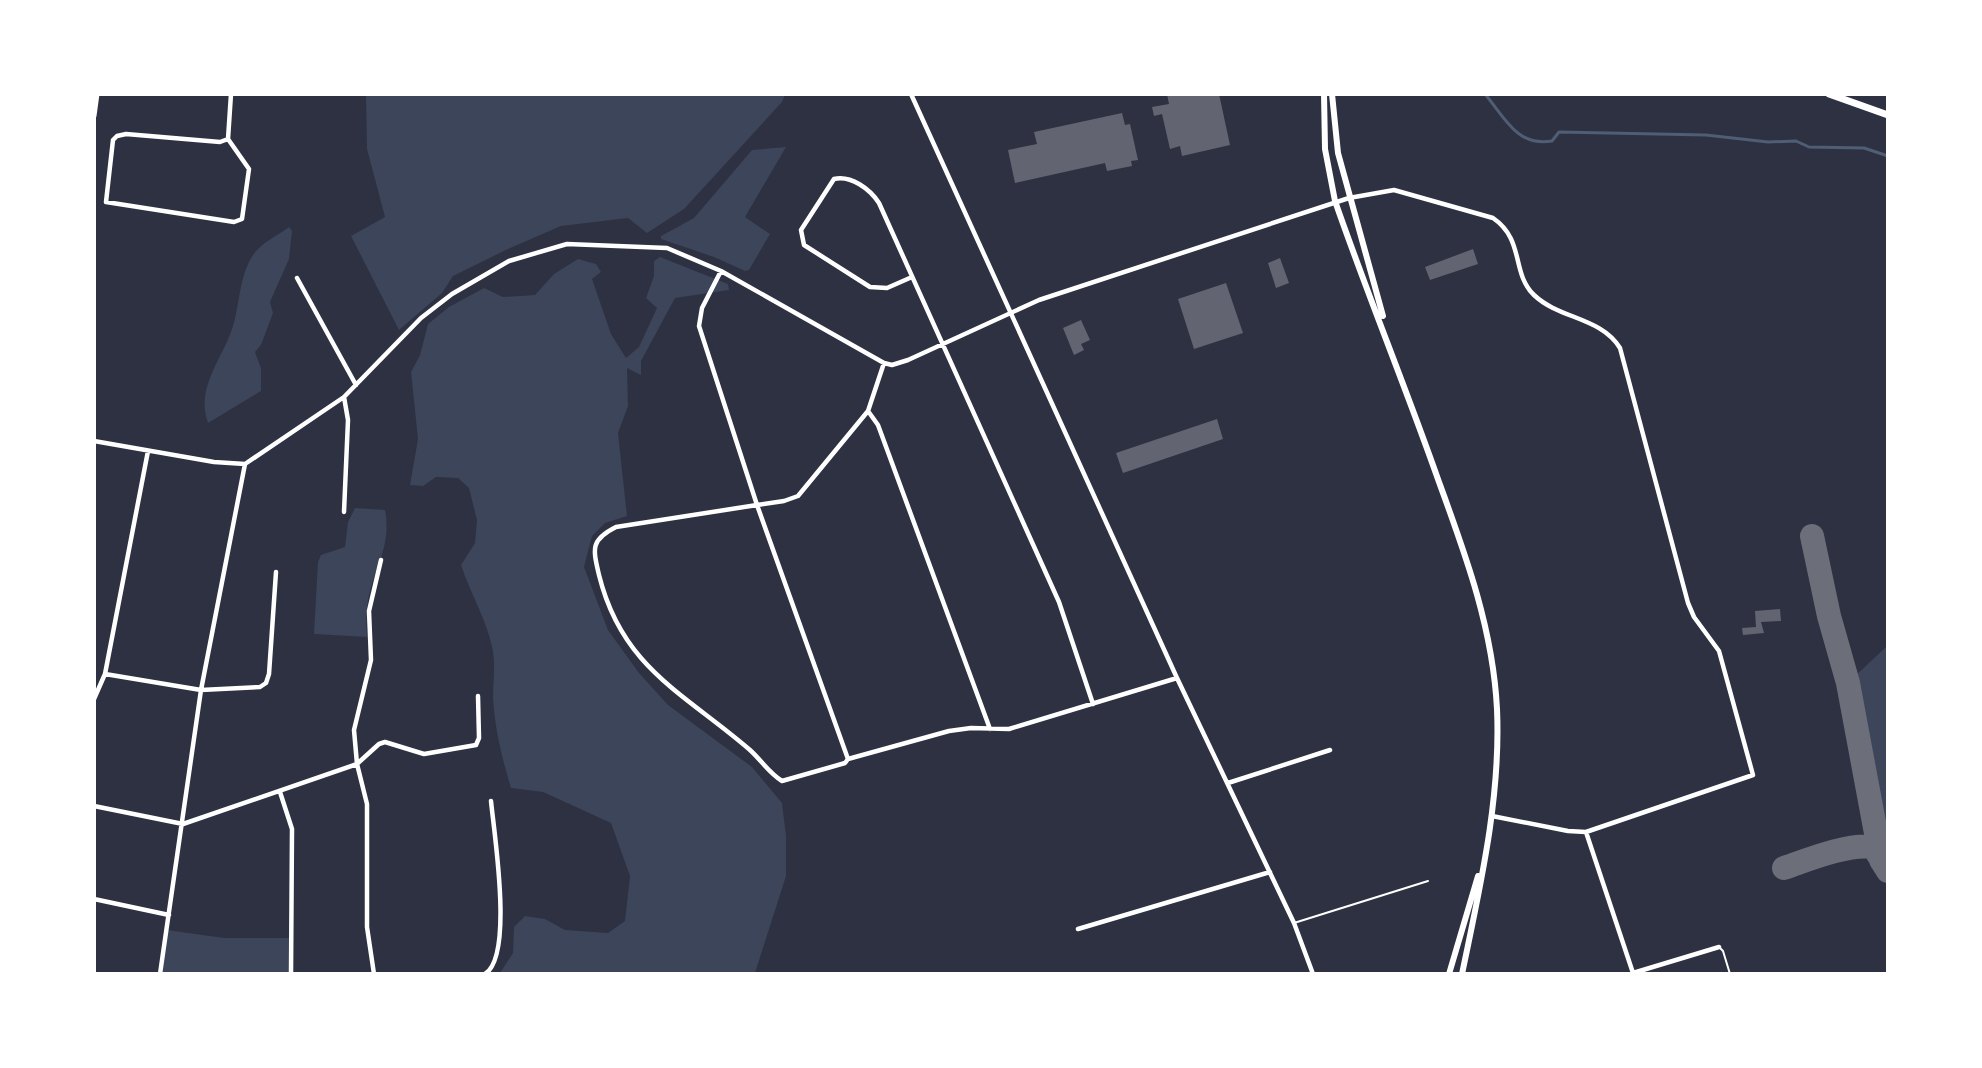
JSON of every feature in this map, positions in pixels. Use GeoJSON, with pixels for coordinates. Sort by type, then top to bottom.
{"type":"FeatureCollection","features":[{"type":"Feature","properties":{"kind":"main road"},"geometry":{"type":"LineString","coordinates":[[1324,94],[1325,149],[1335,201],[1392,348],[1474,583],[1488,638],[1497,719],[1497,760],[1492,816],[1462,974]]}},
{"type":"Feature","properties":{"kind":"main road"},"geometry":{"type":"LineString","coordinates":[[1332,94],[1334,131],[1349,198],[1392,348]]}},
{"type":"Feature","properties":{"kind":"main road"},"geometry":{"type":"LineString","coordinates":[[1829,94],[1887,115]]}},
{"type":"Feature","properties":{"kind":"main road"},"geometry":{"type":"LineString","coordinates":[[1449,974],[1484,859]]}},
{"type":"Feature","properties":{"kind":"street"},"geometry":{"type":"LineString","coordinates":[[94,116],[97,94]]}},
{"type":"Feature","properties":{"kind":"street"},"geometry":{"type":"LineString","coordinates":[[228,139],[220,142],[126,134],[117,136],[113,140],[106,202],[238,222],[244,217],[249,169],[228,139],[231,94]]}},
{"type":"Feature","properties":{"kind":"street"},"geometry":{"type":"LineString","coordinates":[[911,94],[1177,678],[1294,923],[1313,974]]}},
{"type":"Feature","properties":{"kind":"street"},"geometry":{"type":"LineString","coordinates":[[912,277],[887,288],[870,287],[804,245],[801,230],[834,179],[844,177],[874,195],[912,277],[1059,602],[1093,704]]}},
{"type":"Feature","properties":{"kind":"street"},"geometry":{"type":"LineString","coordinates":[[94,441],[214,462],[245,464],[344,397],[421,318],[452,294],[508,261],[567,244],[667,249],[721,271],[884,363],[901,363],[1039,300],[1335,201],[1394,190],[1493,218],[1512,236],[1524,280],[1533,294],[1554,308],[1589,323],[1611,336],[1625,359],[1685,594],[1694,617],[1715,642],[1723,662],[1753,776],[1586,832],[1568,831],[1492,816]]}},
{"type":"Feature","properties":{"kind":"street"},"geometry":{"type":"LineString","coordinates":[[721,271],[702,308],[699,326],[758,505],[848,759]]}},
{"type":"Feature","properties":{"kind":"street"},"geometry":{"type":"LineString","coordinates":[[297,278],[356,385]]}},
{"type":"Feature","properties":{"kind":"street"},"geometry":{"type":"LineString","coordinates":[[884,363],[868,411],[798,496],[784,501],[616,527],[603,533],[596,541],[593,552],[603,593],[631,648],[664,685],[750,750],[774,776],[782,781],[845,763],[848,759],[950,731],[1009,729],[1177,678]]}},
{"type":"Feature","properties":{"kind":"street"},"geometry":{"type":"LineString","coordinates":[[344,397],[348,420],[344,512]]}},
{"type":"Feature","properties":{"kind":"street"},"geometry":{"type":"LineString","coordinates":[[868,411],[878,425],[990,729]]}},
{"type":"Feature","properties":{"kind":"street"},"geometry":{"type":"LineString","coordinates":[[94,699],[105,674],[148,451]]}},
{"type":"Feature","properties":{"kind":"street"},"geometry":{"type":"LineString","coordinates":[[160,974],[201,690],[245,464]]}},
{"type":"Feature","properties":{"kind":"street"},"geometry":{"type":"LineString","coordinates":[[374,974],[367,927],[367,804],[357,764],[354,730],[371,660],[369,611],[381,560]]}},
{"type":"Feature","properties":{"kind":"street"},"geometry":{"type":"LineString","coordinates":[[105,674],[201,690],[260,687],[266,683],[269,674],[276,572]]}},
{"type":"Feature","properties":{"kind":"street"},"geometry":{"type":"LineString","coordinates":[[94,806],[183,824],[357,764],[379,744],[385,742],[424,754],[476,745],[479,738],[478,696]]}},
{"type":"Feature","properties":{"kind":"street"},"geometry":{"type":"LineString","coordinates":[[1228,783],[1329,750]]}},
{"type":"Feature","properties":{"kind":"street"},"geometry":{"type":"LineString","coordinates":[[280,792],[292,829],[291,974]]}},
{"type":"Feature","properties":{"kind":"street"},"geometry":{"type":"LineString","coordinates":[[485,974],[493,963],[498,941],[501,898],[492,801]]}},
{"type":"Feature","properties":{"kind":"street"},"geometry":{"type":"LineString","coordinates":[[1586,832],[1633,973],[1719,947]]}},
{"type":"Feature","properties":{"kind":"street"},"geometry":{"type":"LineString","coordinates":[[1078,929],[1270,872]]}},
{"type":"Feature","properties":{"kind":"street"},"geometry":{"type":"LineString","coordinates":[[94,899],[169,915]]}},
{"type":"Feature","properties":{"kind":"lane"},"geometry":{"type":"LineString","coordinates":[[1294,923],[1428,881]]}},
{"type":"Feature","properties":{"kind":"lane"},"geometry":{"type":"LineString","coordinates":[[1719,947],[1723,951],[1730,974]]}},
{"type":"Feature","properties":{"kind":"shaded area"},"geometry":{"type":"Polygon","coordinates":[[[366,94],[785,95],[782,102],[684,209],[647,233],[628,218],[561,226],[453,276],[442,293],[399,330],[351,236],[385,217],[367,149],[366,94]]]}},
{"type":"Feature","properties":{"kind":"shaded area"},"geometry":{"type":"Polygon","coordinates":[[[786,147],[745,217],[770,234],[749,270],[745,271],[714,257],[661,239],[661,236],[694,218],[752,150],[786,147]]]}},
{"type":"Feature","properties":{"kind":"shaded area"},"geometry":{"type":"Polygon","coordinates":[[[289,227],[292,231],[289,259],[270,302],[273,313],[261,345],[255,352],[261,368],[261,391],[208,423],[205,397],[208,385],[233,326],[248,263],[260,247],[289,227]]]}},
{"type":"Feature","properties":{"kind":"shaded area"},"geometry":{"type":"Polygon","coordinates":[[[660,257],[728,284],[729,290],[675,298],[641,361],[641,375],[627,368],[628,406],[618,433],[627,516],[605,523],[592,536],[584,567],[608,630],[639,673],[668,705],[752,767],[782,803],[786,836],[786,876],[755,973],[500,973],[513,953],[514,927],[525,916],[545,919],[565,930],[608,933],[625,921],[630,876],[611,823],[543,792],[511,788],[495,721],[492,647],[486,626],[461,565],[475,543],[477,520],[469,488],[458,478],[436,477],[423,486],[410,485],[418,439],[411,372],[420,355],[428,324],[449,307],[484,288],[503,297],[535,295],[554,274],[578,259],[596,264],[601,272],[592,279],[611,334],[626,358],[639,347],[657,308],[646,298],[654,276],[654,261],[660,257]]]}},
{"type":"Feature","properties":{"kind":"shaded area"},"geometry":{"type":"Polygon","coordinates":[[[355,508],[385,510],[387,523],[384,546],[368,600],[367,637],[314,634],[318,562],[321,555],[345,547],[348,522],[355,508]]]}},
{"type":"Feature","properties":{"kind":"shaded area"},"geometry":{"type":"Polygon","coordinates":[[[1887,646],[1887,837],[1853,678],[1887,646]]]}},
{"type":"Feature","properties":{"kind":"shaded area"},"geometry":{"type":"Polygon","coordinates":[[[167,930],[224,938],[291,938],[291,973],[160,974],[167,930]]]}},
{"type":"Feature","properties":{"kind":"building"},"geometry":{"type":"Polygon","coordinates":[[[1167,94],[1219,94],[1230,145],[1182,156],[1180,146],[1170,149],[1162,114],[1154,116],[1152,107],[1169,104],[1167,94]]]}},
{"type":"Feature","properties":{"kind":"building"},"geometry":{"type":"Polygon","coordinates":[[[1122,113],[1125,125],[1130,124],[1138,160],[1131,161],[1132,166],[1107,171],[1105,163],[1015,183],[1008,150],[1037,144],[1034,132],[1122,113]]]}},
{"type":"Feature","properties":{"kind":"building"},"geometry":{"type":"Polygon","coordinates":[[[1473,249],[1478,264],[1430,280],[1425,267],[1473,249]]]}},
{"type":"Feature","properties":{"kind":"building"},"geometry":{"type":"Polygon","coordinates":[[[1280,258],[1289,283],[1276,288],[1268,263],[1280,258]]]}},
{"type":"Feature","properties":{"kind":"building"},"geometry":{"type":"Polygon","coordinates":[[[1226,283],[1243,333],[1194,349],[1178,299],[1226,283]]]}},
{"type":"Feature","properties":{"kind":"building"},"geometry":{"type":"Polygon","coordinates":[[[1081,320],[1090,340],[1081,344],[1084,350],[1074,355],[1063,328],[1081,320]]]}},
{"type":"Feature","properties":{"kind":"building"},"geometry":{"type":"Polygon","coordinates":[[[1217,419],[1223,439],[1123,473],[1116,453],[1217,419]]]}},
{"type":"Feature","properties":{"kind":"building"},"geometry":{"type":"Polygon","coordinates":[[[1780,609],[1781,621],[1761,622],[1764,633],[1743,635],[1742,628],[1756,627],[1755,611],[1780,609]]]}},
{"type":"Feature","properties":{"kind":"waterway"},"geometry":{"type":"LineString","coordinates":[[1485,94],[1513,129],[1530,140],[1540,142],[1552,141],[1559,132],[1706,135],[1768,142],[1796,141],[1809,147],[1864,148],[1888,156]]}},
{"type":"Feature","properties":{"kind":"taxiway"},"geometry":{"type":"LineString","coordinates":[[1812,536],[1829,616],[1848,683],[1881,860],[1888,871]]}},
{"type":"Feature","properties":{"kind":"taxiway"},"geometry":{"type":"LineString","coordinates":[[1784,868],[1852,847],[1873,847],[1880,857]]}}]}
